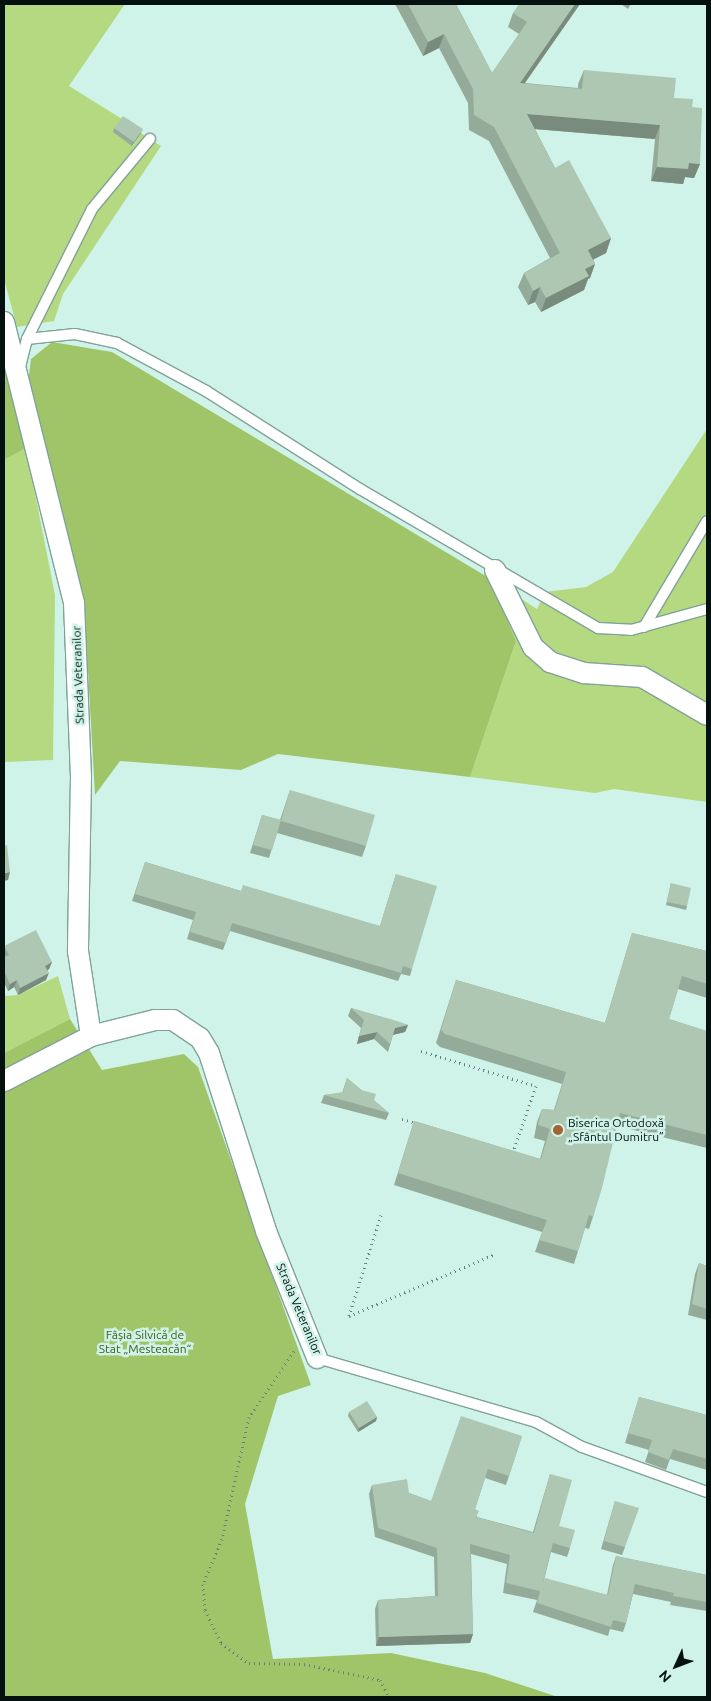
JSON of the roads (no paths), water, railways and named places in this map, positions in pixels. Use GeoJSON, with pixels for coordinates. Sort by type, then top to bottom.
{"type":"FeatureCollection","features":[{"type":"Feature","properties":{"kind":"street","name":"Strada Veteranilor"},"geometry":{"type":"LineString","coordinates":[[4,322],[16,380],[74,603],[81,776],[78,951],[91,1036]]}},
{"type":"Feature","properties":{"kind":"street"},"geometry":{"type":"LineString","coordinates":[[495,570],[533,647],[550,662],[584,673],[642,677],[707,715]]}},
{"type":"Feature","properties":{"kind":"street","name":"Strada Veteranilor"},"geometry":{"type":"LineString","coordinates":[[4,1081],[91,1036],[155,1020],[173,1020],[200,1038],[209,1053],[266,1231],[317,1358]]}},
{"type":"Feature","properties":{"kind":"lane"},"geometry":{"type":"LineString","coordinates":[[16,380],[27,339],[92,209],[150,139]]}},
{"type":"Feature","properties":{"kind":"lane"},"geometry":{"type":"LineString","coordinates":[[27,339],[76,334],[140,352],[495,570],[598,628],[644,627],[707,610]]}},
{"type":"Feature","properties":{"kind":"lane"},"geometry":{"type":"LineString","coordinates":[[644,627],[707,521]]}},
{"type":"Feature","properties":{"kind":"lane","name":"Strada Veteranilor"},"geometry":{"type":"LineString","coordinates":[[317,1358],[536,1422],[582,1447],[707,1492]]}},
{"type":"Feature","properties":{"kind":"place","name":"Biserica Ortodoxă „Sfântul Dumitru”"},"geometry":{"type":"Point","coordinates":[558,1130]}},
{"type":"Feature","properties":{"kind":"park label","name":"Fâșia Silvică de Stat „Mesteacăn“"},"geometry":{"type":"Point","coordinates":[145,1342]}}]}
